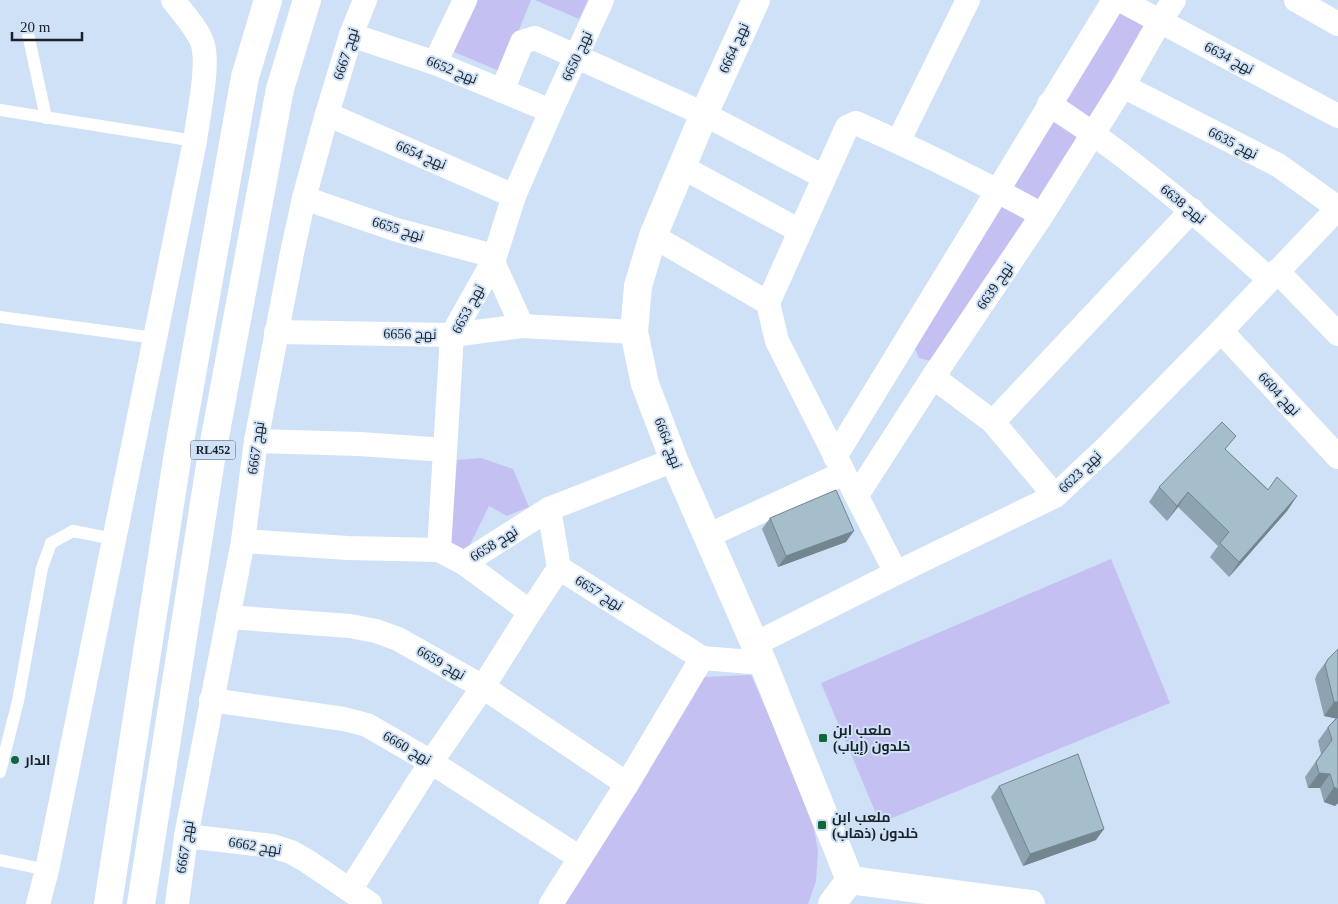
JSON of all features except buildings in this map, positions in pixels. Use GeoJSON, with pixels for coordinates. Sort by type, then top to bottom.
{"type":"FeatureCollection","features":[{"type":"Feature","properties":{"kind":"main road","name":"RL452"},"geometry":{"type":"LineString","coordinates":[[107,898],[180,443],[245,77],[268,0]]}},
{"type":"Feature","properties":{"kind":"main road","name":"RL452"},"geometry":{"type":"LineString","coordinates":[[143,901],[212,453],[280,89],[307,0]]}},
{"type":"Feature","properties":{"kind":"main road","name":"نهج 6664"},"geometry":{"type":"LineString","coordinates":[[756,0],[704,114],[654,236],[638,286],[634,332],[645,384],[674,460],[759,653],[850,880]]}},
{"type":"Feature","properties":{"kind":"main road"},"geometry":{"type":"LineString","coordinates":[[832,904],[850,880],[1031,904]]}},
{"type":"Feature","properties":{"kind":"street"},"geometry":{"type":"LineString","coordinates":[[38,904],[47,870],[195,141],[205,61],[203,44],[194,28],[173,0]]}},
{"type":"Feature","properties":{"kind":"street","name":"نهج 6667"},"geometry":{"type":"LineString","coordinates":[[177,904],[186,836],[243,541],[256,441],[276,332],[304,198],[351,35],[365,0]]}},
{"type":"Feature","properties":{"kind":"street"},"geometry":{"type":"LineString","coordinates":[[435,63],[464,0]]}},
{"type":"Feature","properties":{"kind":"street","name":"نهج 6650"},"geometry":{"type":"LineString","coordinates":[[551,111],[602,0]]}},
{"type":"Feature","properties":{"kind":"street"},"geometry":{"type":"LineString","coordinates":[[898,142],[968,0]]}},
{"type":"Feature","properties":{"kind":"street"},"geometry":{"type":"LineString","coordinates":[[707,536],[840,465],[997,191],[1114,0]]}},
{"type":"Feature","properties":{"kind":"street","name":"نهج 6634"},"geometry":{"type":"LineString","coordinates":[[1120,0],[1338,116]]}},
{"type":"Feature","properties":{"kind":"street","name":"نهج 6639"},"geometry":{"type":"LineString","coordinates":[[857,495],[933,377],[1042,215],[1123,86],[1174,0]]}},
{"type":"Feature","properties":{"kind":"street"},"geometry":{"type":"LineString","coordinates":[[1296,0],[1338,24]]}},
{"type":"Feature","properties":{"kind":"street","name":"نهج 6652"},"geometry":{"type":"LineString","coordinates":[[351,35],[435,63],[551,111]]}},
{"type":"Feature","properties":{"kind":"street"},"geometry":{"type":"LineString","coordinates":[[502,90],[522,42],[535,38],[704,114],[824,177]]}},
{"type":"Feature","properties":{"kind":"street","name":"نهج 6635"},"geometry":{"type":"LineString","coordinates":[[1123,86],[1278,165],[1338,208]]}},
{"type":"Feature","properties":{"kind":"street","name":"نهج 6638"},"geometry":{"type":"LineString","coordinates":[[1049,104],[1093,133],[1192,210],[1273,275],[1338,334]]}},
{"type":"Feature","properties":{"kind":"street","name":"نهج 6653"},"geometry":{"type":"LineString","coordinates":[[439,550],[452,334],[494,259],[514,196],[551,111]]}},
{"type":"Feature","properties":{"kind":"street","name":"نهج 6654"},"geometry":{"type":"LineString","coordinates":[[327,114],[514,196]]}},
{"type":"Feature","properties":{"kind":"street"},"geometry":{"type":"LineString","coordinates":[[896,573],[777,342],[768,303],[847,127],[852,124],[856,123],[898,142],[1042,215]]}},
{"type":"Feature","properties":{"kind":"street"},"geometry":{"type":"LineString","coordinates":[[682,168],[800,231]]}},
{"type":"Feature","properties":{"kind":"street","name":"نهج 6655"},"geometry":{"type":"LineString","coordinates":[[304,198],[397,230],[494,259]]}},
{"type":"Feature","properties":{"kind":"street","name":"نهج 6623"},"geometry":{"type":"LineString","coordinates":[[759,653],[896,573],[1055,496],[1109,445],[1338,208]]}},
{"type":"Feature","properties":{"kind":"street"},"geometry":{"type":"LineString","coordinates":[[993,422],[1192,210]]}},
{"type":"Feature","properties":{"kind":"street"},"geometry":{"type":"LineString","coordinates":[[654,236],[768,303]]}},
{"type":"Feature","properties":{"kind":"street"},"geometry":{"type":"LineString","coordinates":[[494,259],[522,326]]}},
{"type":"Feature","properties":{"kind":"street","name":"نهج 6656"},"geometry":{"type":"LineString","coordinates":[[276,332],[452,334],[522,326],[634,332]]}},
{"type":"Feature","properties":{"kind":"street","name":"نهج 6604"},"geometry":{"type":"LineString","coordinates":[[1221,331],[1338,456]]}},
{"type":"Feature","properties":{"kind":"street"},"geometry":{"type":"LineString","coordinates":[[933,377],[993,422],[1055,496]]}},
{"type":"Feature","properties":{"kind":"street"},"geometry":{"type":"LineString","coordinates":[[256,441],[360,444],[445,450]]}},
{"type":"Feature","properties":{"kind":"street","name":"نهج 6658"},"geometry":{"type":"LineString","coordinates":[[243,541],[348,548],[439,550],[464,563],[549,509],[674,460]]}},
{"type":"Feature","properties":{"kind":"street"},"geometry":{"type":"LineString","coordinates":[[350,890],[431,762],[483,687],[559,568],[549,509]]}},
{"type":"Feature","properties":{"kind":"street"},"geometry":{"type":"LineString","coordinates":[[464,563],[530,612]]}},
{"type":"Feature","properties":{"kind":"street","name":"نهج 6657"},"geometry":{"type":"LineString","coordinates":[[559,568],[702,658],[759,653]]}},
{"type":"Feature","properties":{"kind":"street","name":"نهج 6659"},"geometry":{"type":"LineString","coordinates":[[228,618],[350,626],[376,631],[398,639],[483,687],[627,784]]}},
{"type":"Feature","properties":{"kind":"street"},"geometry":{"type":"LineString","coordinates":[[551,904],[627,784],[702,658]]}},
{"type":"Feature","properties":{"kind":"street","name":"نهج 6660"},"geometry":{"type":"LineString","coordinates":[[211,700],[344,719],[367,725],[431,762],[580,858]]}},
{"type":"Feature","properties":{"kind":"street","name":"نهج 6662"},"geometry":{"type":"LineString","coordinates":[[186,836],[272,846],[291,852],[370,904]]}},
{"type":"Feature","properties":{"kind":"lane"},"geometry":{"type":"LineString","coordinates":[[26,29],[46,118]]}},
{"type":"Feature","properties":{"kind":"lane"},"geometry":{"type":"LineString","coordinates":[[0,110],[195,141]]}},
{"type":"Feature","properties":{"kind":"lane"},"geometry":{"type":"LineString","coordinates":[[0,317],[155,338]]}},
{"type":"Feature","properties":{"kind":"lane"},"geometry":{"type":"LineString","coordinates":[[0,772],[18,701],[42,568],[51,544],[73,531],[114,539]]}},
{"type":"Feature","properties":{"kind":"lane"},"geometry":{"type":"LineString","coordinates":[[0,860],[47,870]]}},
{"type":"Feature","properties":{"kind":"shaded area"},"geometry":{"type":"Polygon","coordinates":[[[478,0],[531,0],[502,72],[454,52],[478,0]]]}},
{"type":"Feature","properties":{"kind":"shaded area"},"geometry":{"type":"Polygon","coordinates":[[[535,0],[588,0],[579,19],[535,0]]]}},
{"type":"Feature","properties":{"kind":"shaded area"},"geometry":{"type":"Polygon","coordinates":[[[1117,9],[1151,27],[1088,128],[1056,107],[1117,9]]]}},
{"type":"Feature","properties":{"kind":"shaded area"},"geometry":{"type":"Polygon","coordinates":[[[1048,119],[1081,140],[1039,208],[1004,189],[1048,119]]]}},
{"type":"Feature","properties":{"kind":"shaded area"},"geometry":{"type":"Polygon","coordinates":[[[997,200],[1033,218],[932,361],[919,358],[915,348],[997,200]]]}},
{"type":"Feature","properties":{"kind":"shaded area"},"geometry":{"type":"Polygon","coordinates":[[[481,458],[513,469],[529,507],[507,516],[489,506],[467,551],[451,542],[457,460],[481,458]]]}},
{"type":"Feature","properties":{"kind":"shaded area"},"geometry":{"type":"Polygon","coordinates":[[[1111,559],[1170,703],[880,823],[821,683],[1111,559]]]}},
{"type":"Feature","properties":{"kind":"shaded area"},"geometry":{"type":"Polygon","coordinates":[[[751,675],[811,812],[818,851],[816,881],[808,904],[564,904],[704,677],[751,675]]]}},
{"type":"Feature","properties":{"kind":"place","name":"ملعب ابن خلدون (إياب)"},"geometry":{"type":"Point","coordinates":[823,738]}},
{"type":"Feature","properties":{"kind":"place","name":"الدار"},"geometry":{"type":"Point","coordinates":[15,760]}},
{"type":"Feature","properties":{"kind":"place","name":"ملعب ابن خلدون (ذهاب)"},"geometry":{"type":"Point","coordinates":[822,825]}}]}
